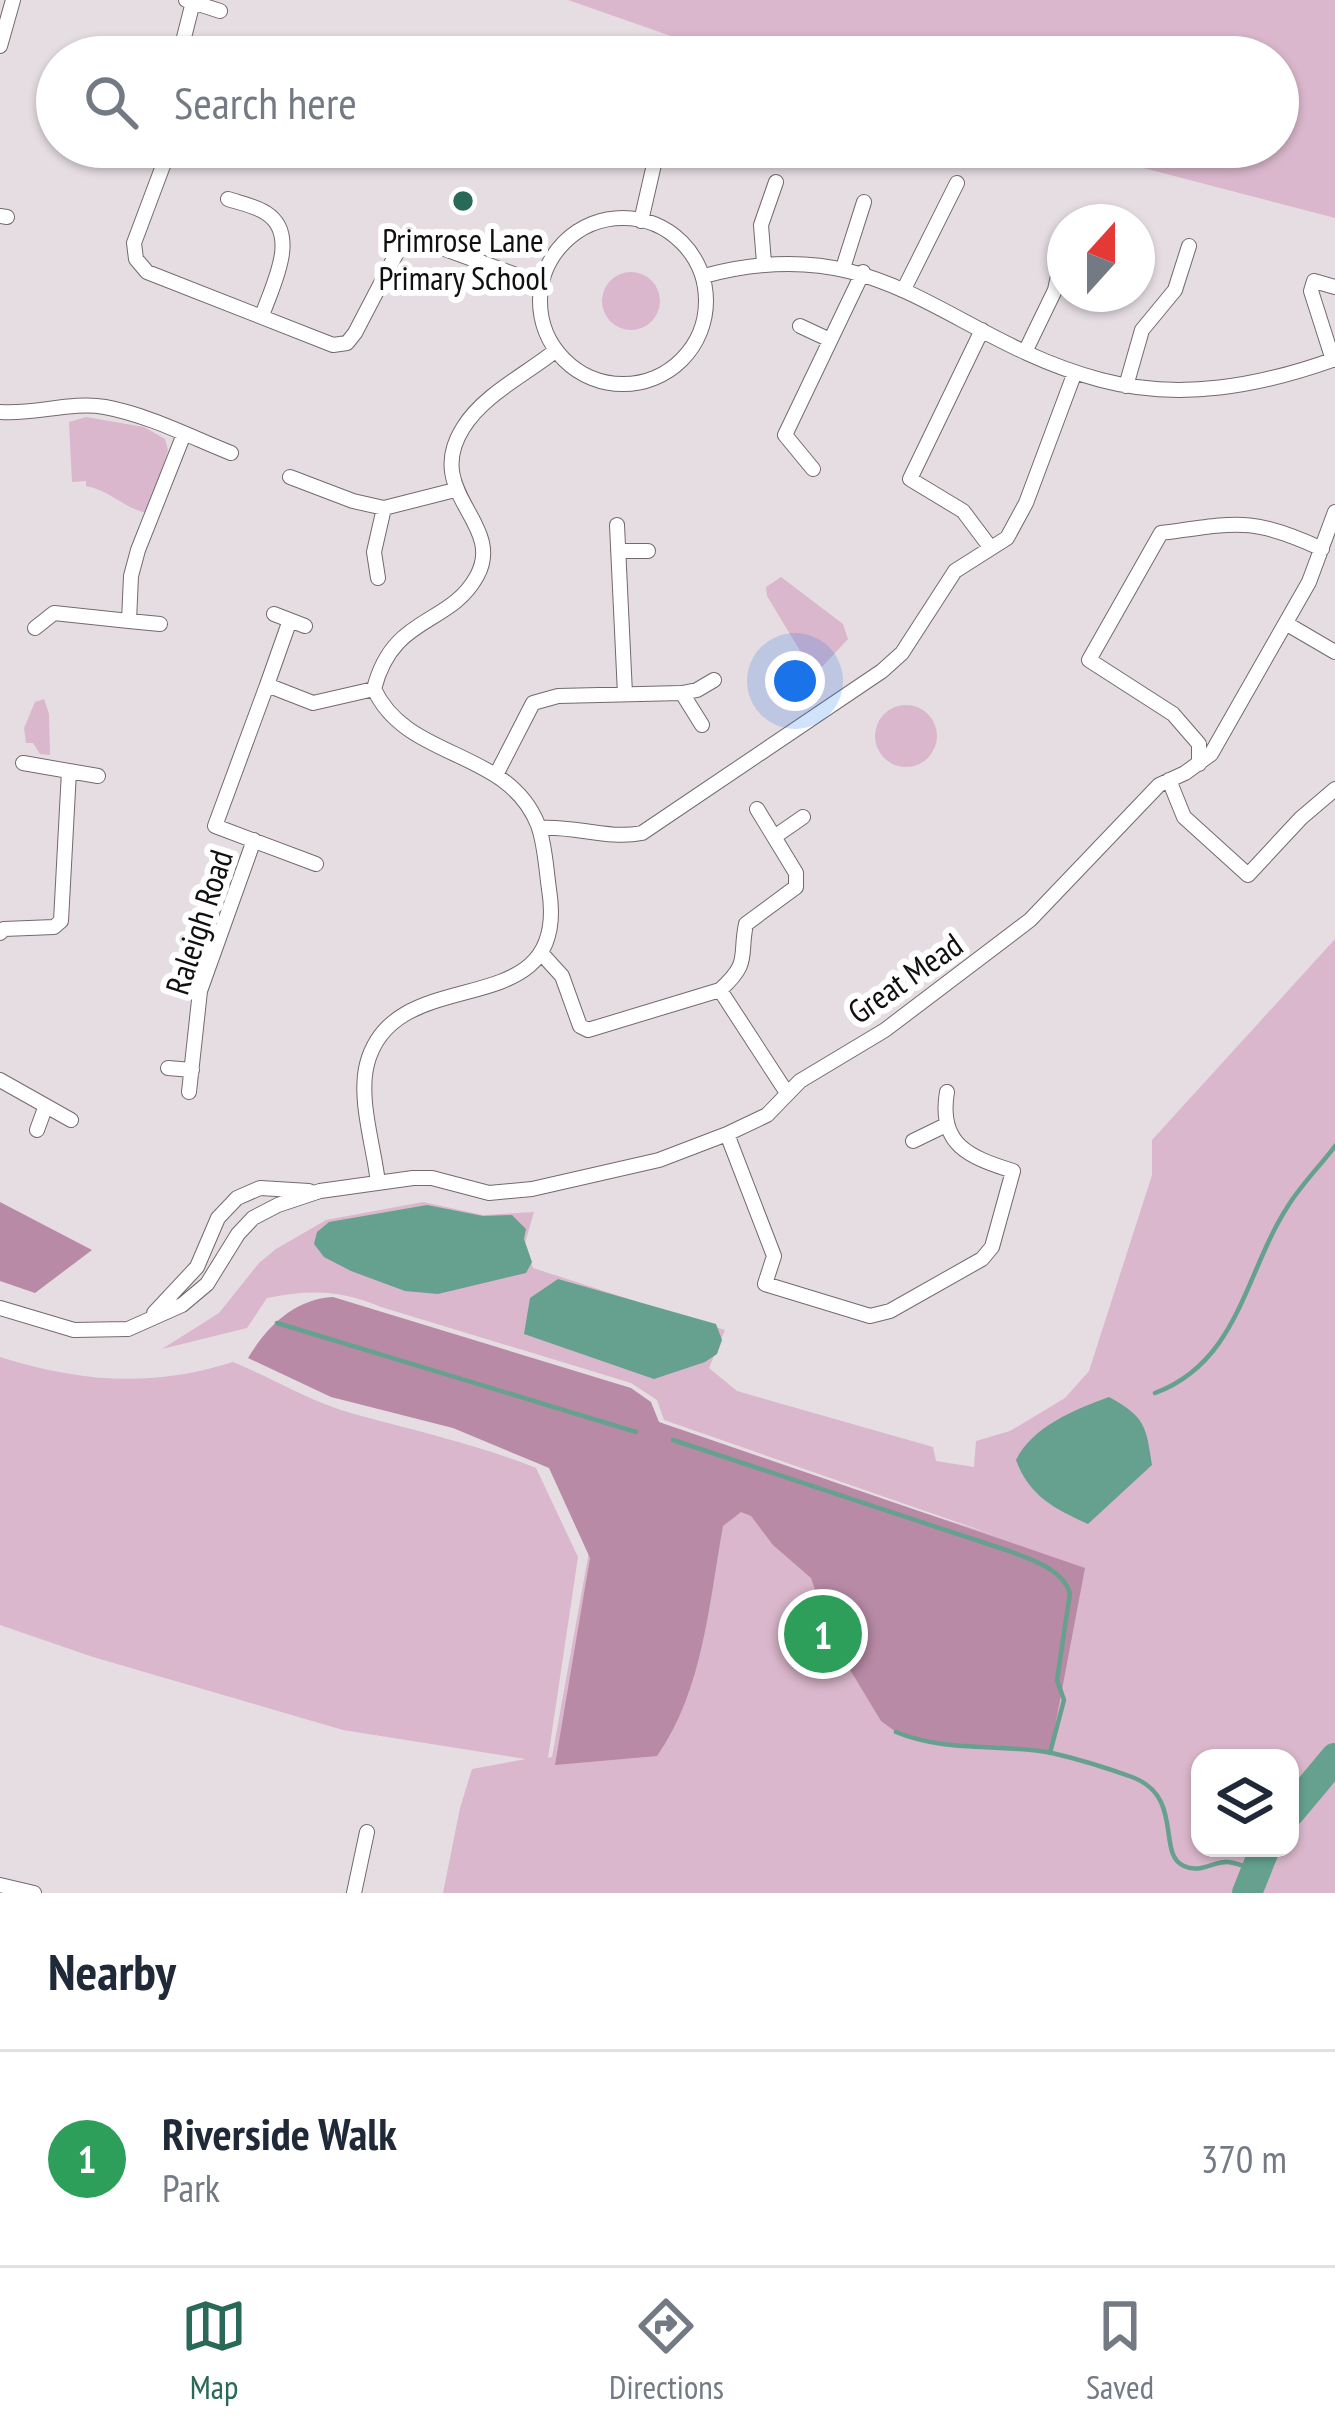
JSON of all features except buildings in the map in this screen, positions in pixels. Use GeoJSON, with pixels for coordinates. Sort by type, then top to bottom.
{"type":"FeatureCollection","features":[{"type":"Feature","properties":{"kind":"street"},"geometry":{"type":"LineString","coordinates":[[0,46],[13,0]]}},
{"type":"Feature","properties":{"kind":"street"},"geometry":{"type":"LineString","coordinates":[[183,36],[189,1],[220,11]]}},
{"type":"Feature","properties":{"kind":"street"},"geometry":{"type":"LineString","coordinates":[[162,168],[134,243],[136,259],[147,272],[333,345],[347,343],[403,241],[420,239],[541,284]]}},
{"type":"Feature","properties":{"kind":"street"},"geometry":{"type":"LineString","coordinates":[[641,221],[653,168]]}},
{"type":"Feature","properties":{"kind":"street"},"geometry":{"type":"LineString","coordinates":[[764,263],[761,226],[776,182]]}},
{"type":"Feature","properties":{"kind":"street"},"geometry":{"type":"LineString","coordinates":[[904,289],[957,183]]}},
{"type":"Feature","properties":{"kind":"street"},"geometry":{"type":"LineString","coordinates":[[228,199],[268,214],[279,227],[284,254],[262,316]]}},
{"type":"Feature","properties":{"kind":"street"},"geometry":{"type":"LineString","coordinates":[[843,268],[864,202]]}},
{"type":"Feature","properties":{"kind":"street"},"geometry":{"type":"LineString","coordinates":[[611,220],[641,221],[677,238],[704,276],[703,326],[680,364],[633,382],[605,380],[578,369],[555,351],[541,318],[541,284],[561,246],[611,220]]}},
{"type":"Feature","properties":{"kind":"street"},"geometry":{"type":"LineString","coordinates":[[1126,386],[1142,329],[1174,290],[1189,246]]}},
{"type":"Feature","properties":{"kind":"street"},"geometry":{"type":"LineString","coordinates":[[704,276],[764,263],[811,262],[862,272],[1075,373],[1126,386],[1189,390],[1242,386],[1334,359],[1312,291],[1314,281],[1335,287]]}},
{"type":"Feature","properties":{"kind":"street"},"geometry":{"type":"LineString","coordinates":[[813,469],[784,435],[862,272]]}},
{"type":"Feature","properties":{"kind":"street"},"geometry":{"type":"LineString","coordinates":[[1025,352],[1047,307]]}},
{"type":"Feature","properties":{"kind":"street"},"geometry":{"type":"LineString","coordinates":[[800,326],[830,340]]}},
{"type":"Feature","properties":{"kind":"street"},"geometry":{"type":"LineString","coordinates":[[982,330],[910,478],[963,512],[990,547]]}},
{"type":"Feature","properties":{"kind":"street"},"geometry":{"type":"LineString","coordinates":[[379,1183],[364,1086],[375,1042],[389,1023],[408,1010],[521,974],[542,954],[551,931],[539,828],[513,785],[397,724],[382,708],[374,689],[382,663],[397,641],[466,592],[477,576],[484,546],[455,490],[454,450],[462,429],[498,393],[555,351]]}},
{"type":"Feature","properties":{"kind":"street"},"geometry":{"type":"LineString","coordinates":[[539,828],[559,826],[631,836],[654,826],[882,671],[902,653],[956,571],[1006,538],[1026,503],[1075,373]]}},
{"type":"Feature","properties":{"kind":"street"},"geometry":{"type":"LineString","coordinates":[[0,412],[28,414],[103,406],[231,453]]}},
{"type":"Feature","properties":{"kind":"street"},"geometry":{"type":"LineString","coordinates":[[129,621],[131,576],[138,550],[184,434]]}},
{"type":"Feature","properties":{"kind":"street"},"geometry":{"type":"LineString","coordinates":[[290,477],[384,508],[455,490]]}},
{"type":"Feature","properties":{"kind":"street"},"geometry":{"type":"LineString","coordinates":[[378,578],[374,552],[384,508]]}},
{"type":"Feature","properties":{"kind":"street","name":"Great Mead"},"geometry":{"type":"LineString","coordinates":[[143,1322],[197,1267],[218,1218],[237,1198],[260,1188],[320,1191],[432,1178],[489,1193],[532,1189],[659,1160],[767,1115],[836,1056],[885,1030],[1030,920],[1144,799],[1199,764],[1224,737],[1287,624],[1335,512]]}},
{"type":"Feature","properties":{"kind":"street"},"geometry":{"type":"LineString","coordinates":[[1199,764],[1199,745],[1174,714],[1089,660],[1161,533],[1239,523],[1262,525],[1322,549]]}},
{"type":"Feature","properties":{"kind":"street"},"geometry":{"type":"LineString","coordinates":[[617,525],[625,694]]}},
{"type":"Feature","properties":{"kind":"street"},"geometry":{"type":"LineString","coordinates":[[618,551],[648,551]]}},
{"type":"Feature","properties":{"kind":"street"},"geometry":{"type":"LineString","coordinates":[[35,628],[54,614],[160,624]]}},
{"type":"Feature","properties":{"kind":"street","name":"Raleigh Road"},"geometry":{"type":"LineString","coordinates":[[274,614],[297,623],[267,685],[215,826],[316,864]]}},
{"type":"Feature","properties":{"kind":"street"},"geometry":{"type":"LineString","coordinates":[[1287,624],[1335,652]]}},
{"type":"Feature","properties":{"kind":"street"},"geometry":{"type":"LineString","coordinates":[[497,773],[533,703],[558,696],[682,693],[714,680]]}},
{"type":"Feature","properties":{"kind":"street"},"geometry":{"type":"LineString","coordinates":[[267,685],[314,703],[374,689]]}},
{"type":"Feature","properties":{"kind":"street"},"geometry":{"type":"LineString","coordinates":[[682,693],[702,725]]}},
{"type":"Feature","properties":{"kind":"street"},"geometry":{"type":"LineString","coordinates":[[23,763],[98,776]]}},
{"type":"Feature","properties":{"kind":"street"},"geometry":{"type":"LineString","coordinates":[[0,933],[54,927],[61,921],[69,771]]}},
{"type":"Feature","properties":{"kind":"street"},"geometry":{"type":"LineString","coordinates":[[1169,780],[1184,817],[1248,875],[1300,818],[1335,789]]}},
{"type":"Feature","properties":{"kind":"street"},"geometry":{"type":"LineString","coordinates":[[542,954],[562,976],[580,1026],[588,1030],[720,990],[744,960],[746,924],[796,887],[796,873],[758,808]]}},
{"type":"Feature","properties":{"kind":"street"},"geometry":{"type":"LineString","coordinates":[[777,835],[803,817]]}},
{"type":"Feature","properties":{"kind":"street","name":"Raleigh Road"},"geometry":{"type":"LineString","coordinates":[[189,1092],[200,992],[254,841]]}},
{"type":"Feature","properties":{"kind":"street"},"geometry":{"type":"LineString","coordinates":[[720,990],[788,1093]]}},
{"type":"Feature","properties":{"kind":"street"},"geometry":{"type":"LineString","coordinates":[[168,1068],[192,1070]]}},
{"type":"Feature","properties":{"kind":"street"},"geometry":{"type":"LineString","coordinates":[[0,1080],[71,1120]]}},
{"type":"Feature","properties":{"kind":"street"},"geometry":{"type":"LineString","coordinates":[[727,1134],[774,1256],[765,1284],[870,1316],[890,1311],[982,1258],[992,1247],[1013,1171],[965,1151],[946,1124],[947,1092]]}},
{"type":"Feature","properties":{"kind":"street"},"geometry":{"type":"LineString","coordinates":[[37,1130],[45,1108]]}},
{"type":"Feature","properties":{"kind":"street"},"geometry":{"type":"LineString","coordinates":[[913,1141],[946,1124]]}},
{"type":"Feature","properties":{"kind":"street","name":"Great Mead"},"geometry":{"type":"LineString","coordinates":[[0,1308],[94,1333],[128,1329],[182,1305],[208,1284],[253,1218],[320,1191]]}},
{"type":"Feature","properties":{"kind":"street"},"geometry":{"type":"LineString","coordinates":[[354,1893],[367,1832]]}},
{"type":"Feature","properties":{"kind":"street"},"geometry":{"type":"LineString","coordinates":[[0,1886],[34,1893]]}},
{"type":"Feature","properties":{"kind":"shaded area"},"geometry":{"type":"Polygon","coordinates":[[[568,0],[1335,0],[1335,218],[1143,168],[1299,168],[1299,36],[671,36],[568,0]]]}},
{"type":"Feature","properties":{"kind":"shaded area"},"geometry":{"type":"Polygon","coordinates":[[[631,272],[652,280],[660,301],[652,322],[631,330],[610,322],[602,301],[610,280],[631,272]]]}},
{"type":"Feature","properties":{"kind":"shaded area"},"geometry":{"type":"Polygon","coordinates":[[[86,417],[144,427],[165,439],[168,450],[148,513],[86,486],[86,481],[72,482],[69,422],[86,417]]]}},
{"type":"Feature","properties":{"kind":"shaded area"},"geometry":{"type":"Polygon","coordinates":[[[781,577],[843,624],[848,639],[822,667],[812,667],[805,659],[767,596],[766,587],[781,577]]]}},
{"type":"Feature","properties":{"kind":"shaded area"},"geometry":{"type":"Polygon","coordinates":[[[44,699],[50,755],[26,743],[24,728],[35,702],[44,699]]]}},
{"type":"Feature","properties":{"kind":"shaded area"},"geometry":{"type":"Polygon","coordinates":[[[906,705],[928,714],[937,736],[928,758],[906,767],[884,758],[875,736],[884,714],[906,705]]]}},
{"type":"Feature","properties":{"kind":"shaded area"},"geometry":{"type":"Polygon","coordinates":[[[1335,939],[1335,1893],[443,1893],[472,1769],[526,1759],[343,1730],[0,1625],[0,1357],[59,1372],[116,1379],[173,1376],[233,1362],[338,1409],[536,1468],[578,1557],[548,1758],[552,1757],[606,1457],[821,1480],[994,1535],[664,1420],[657,1400],[631,1383],[353,1297],[311,1292],[267,1298],[247,1328],[162,1349],[219,1313],[276,1249],[326,1220],[423,1202],[483,1215],[534,1212],[525,1243],[533,1268],[725,1330],[709,1368],[737,1391],[933,1447],[936,1461],[974,1467],[976,1441],[1010,1431],[1065,1398],[1089,1371],[1152,1175],[1152,1140],[1335,939]]]}},
{"type":"Feature","properties":{"kind":"shaded area"},"geometry":{"type":"Polygon","coordinates":[[[0,1202],[92,1250],[35,1293],[0,1281],[0,1202]]]}},
{"type":"Feature","properties":{"kind":"shaded area"},"geometry":{"type":"Polygon","coordinates":[[[427,1205],[483,1216],[512,1215],[526,1229],[524,1239],[532,1262],[526,1273],[438,1294],[405,1291],[351,1271],[324,1257],[314,1244],[317,1232],[329,1222],[427,1205]]]}},
{"type":"Feature","properties":{"kind":"shaded area"},"geometry":{"type":"Polygon","coordinates":[[[558,1279],[716,1324],[722,1340],[717,1354],[654,1379],[524,1334],[530,1298],[558,1279]]]}},
{"type":"Feature","properties":{"kind":"shaded area"},"geometry":{"type":"Polygon","coordinates":[[[333,1297],[631,1388],[651,1402],[659,1422],[1085,1568],[1050,1753],[918,1741],[881,1721],[849,1668],[851,1655],[811,1578],[773,1545],[751,1516],[741,1512],[723,1526],[694,1675],[657,1756],[555,1765],[590,1558],[549,1468],[453,1428],[331,1397],[248,1358],[283,1316],[306,1303],[333,1297]]]}},
{"type":"Feature","properties":{"kind":"shaded area"},"geometry":{"type":"Polygon","coordinates":[[[1109,1397],[1142,1424],[1152,1465],[1088,1524],[1044,1500],[1016,1460],[1044,1429],[1109,1397]]]}},
{"type":"Feature","properties":{"kind":"waterway"},"geometry":{"type":"LineString","coordinates":[[1155,1393],[1183,1379],[1223,1338],[1288,1206],[1335,1146]]}},
{"type":"Feature","properties":{"kind":"waterway"},"geometry":{"type":"LineString","coordinates":[[277,1323],[636,1432]]}},
{"type":"Feature","properties":{"kind":"waterway"},"geometry":{"type":"LineString","coordinates":[[673,1440],[1009,1551],[1053,1571],[1070,1593],[1057,1680],[1064,1700],[1050,1753]]}},
{"type":"Feature","properties":{"kind":"waterway"},"geometry":{"type":"LineString","coordinates":[[896,1732],[934,1743],[1052,1753],[1132,1777],[1159,1798],[1176,1860],[1196,1869],[1228,1862],[1255,1870]]}},
{"type":"Feature","properties":{"kind":"waterway"},"geometry":{"type":"LineString","coordinates":[[1299,1801],[1335,1758]]}},
{"type":"Feature","properties":{"kind":"waterway"},"geometry":{"type":"LineString","coordinates":[[1247,1893],[1261,1857]]}},
{"type":"Feature","properties":{"kind":"place","name":"Primrose Lane Primary School"},"geometry":{"type":"Point","coordinates":[463,201]}},
{"type":"Feature","properties":{"kind":"place","name":"Riverside Walk"},"geometry":{"type":"Point","coordinates":[823,1634]}}]}
